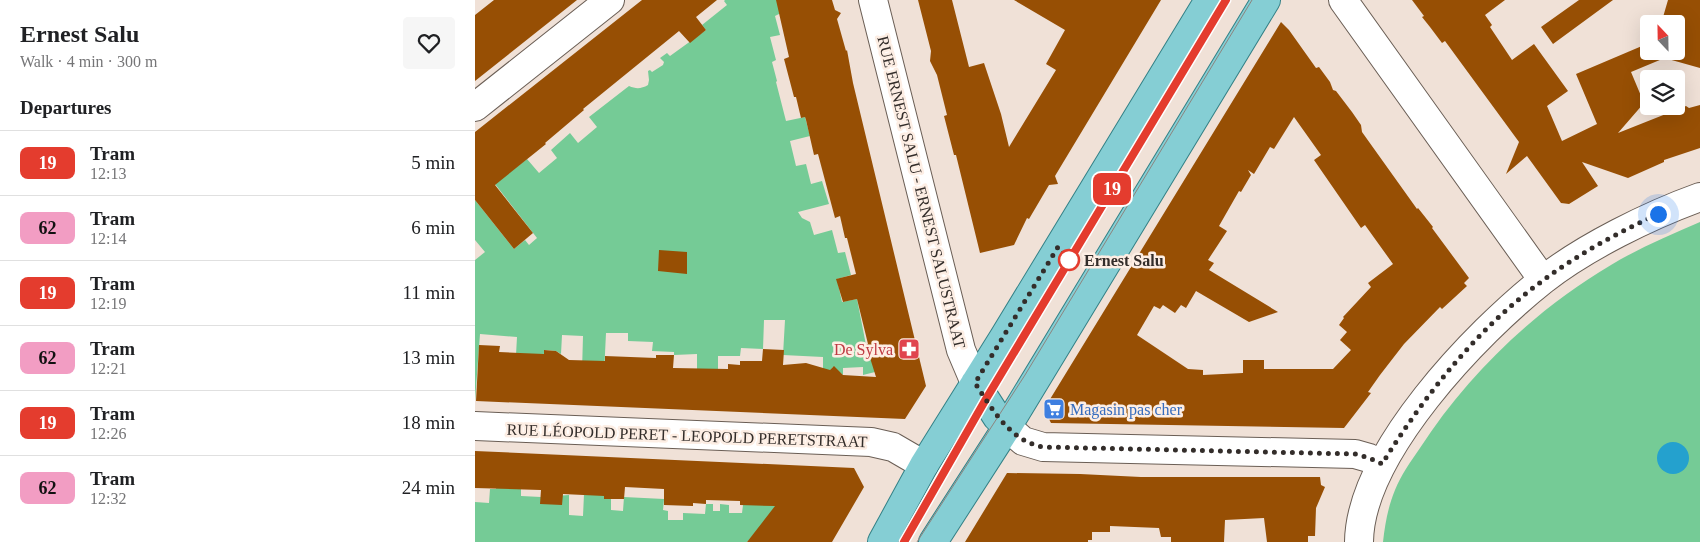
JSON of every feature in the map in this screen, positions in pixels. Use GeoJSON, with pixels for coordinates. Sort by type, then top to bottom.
{"type":"FeatureCollection","features":[{"type":"Feature","properties":{"kind":"main road"},"geometry":{"type":"LineString","coordinates":[[882,542],[924,465],[1209,0]]}},
{"type":"Feature","properties":{"kind":"main road"},"geometry":{"type":"LineString","coordinates":[[933,542],[1007,427],[1266,0]]}},
{"type":"Feature","properties":{"kind":"main road"},"geometry":{"type":"LineString","coordinates":[[975,383],[997,417],[1007,427]]}},
{"type":"Feature","properties":{"kind":"street"},"geometry":{"type":"LineString","coordinates":[[475,107],[610,0]]}},
{"type":"Feature","properties":{"kind":"street","name":"RUE ERNEST SALU - ERNEST SALUSTRAAT"},"geometry":{"type":"LineString","coordinates":[[873,0],[961,350],[975,383]]}},
{"type":"Feature","properties":{"kind":"street"},"geometry":{"type":"LineString","coordinates":[[1343,0],[1543,280]]}},
{"type":"Feature","properties":{"kind":"street"},"geometry":{"type":"LineString","coordinates":[[1359,542],[1364,511],[1371,488],[1382,464],[1421,404],[1496,320],[1543,280],[1608,239],[1645,220],[1700,197]]}},
{"type":"Feature","properties":{"kind":"street","name":"RUE LÉOPOLD PERET - LEOPOLD PERETSTRAAT"},"geometry":{"type":"LineString","coordinates":[[475,426],[871,442],[893,447],[924,465]]}},
{"type":"Feature","properties":{"kind":"street"},"geometry":{"type":"LineString","coordinates":[[1007,427],[1023,441],[1043,447],[1355,454],[1382,464]]}},
{"type":"Feature","properties":{"kind":"green space"},"geometry":{"type":"Polygon","coordinates":[[[725,0],[777,0],[781,13],[775,16],[780,35],[770,37],[776,60],[772,62],[776,82],[786,121],[805,117],[810,136],[790,141],[796,166],[806,164],[811,184],[822,181],[829,204],[798,212],[802,218],[810,222],[814,235],[832,230],[838,253],[845,252],[851,275],[837,279],[842,302],[857,299],[866,345],[879,371],[863,375],[863,367],[843,368],[843,375],[833,367],[823,378],[823,357],[783,355],[785,320],[764,320],[763,349],[741,348],[740,356],[718,356],[718,369],[697,369],[697,354],[674,355],[674,352],[652,351],[653,342],[628,341],[628,333],[606,333],[604,374],[582,371],[583,336],[562,335],[561,354],[556,351],[545,350],[544,355],[516,355],[517,337],[480,334],[475,401],[475,260],[485,252],[475,240],[475,200],[514,249],[525,240],[529,245],[537,238],[495,184],[527,159],[539,173],[557,158],[551,150],[570,133],[578,143],[597,127],[589,117],[629,86],[639,88],[648,85],[648,71],[652,72],[663,65],[664,62],[660,58],[667,53],[670,56],[706,30],[702,25],[727,5],[725,0]]]}},
{"type":"Feature","properties":{"kind":"green space"},"geometry":{"type":"Polygon","coordinates":[[[1700,222],[1700,542],[1383,542],[1390,503],[1397,484],[1406,468],[1439,421],[1481,369],[1530,323],[1583,283],[1633,253],[1700,222]]]}},
{"type":"Feature","properties":{"kind":"green space"},"geometry":{"type":"Polygon","coordinates":[[[496,487],[521,489],[521,496],[569,495],[569,515],[583,516],[584,494],[604,495],[604,499],[611,499],[611,510],[623,511],[624,497],[664,499],[663,510],[668,511],[668,520],[683,520],[683,513],[705,514],[706,504],[713,504],[713,511],[720,511],[720,504],[729,505],[729,513],[742,513],[743,505],[783,500],[747,542],[475,542],[475,502],[489,503],[490,489],[496,489],[496,487]]]}},
{"type":"Feature","properties":{"kind":"water"},"geometry":{"type":"Polygon","coordinates":[[[1673,442],[1679,443],[1684,447],[1688,452],[1688,464],[1684,469],[1679,473],[1673,474],[1667,473],[1662,469],[1658,464],[1657,458],[1658,452],[1662,447],[1667,443],[1673,442]]]}},
{"type":"Feature","properties":{"kind":"building"},"geometry":{"type":"Polygon","coordinates":[[[494,0],[577,0],[475,81],[475,15],[494,0]]]}},
{"type":"Feature","properties":{"kind":"building"},"geometry":{"type":"Polygon","coordinates":[[[642,0],[717,0],[696,17],[706,30],[690,43],[679,31],[583,109],[546,144],[495,185],[533,233],[514,249],[475,200],[475,132],[642,0]]]}},
{"type":"Feature","properties":{"kind":"building"},"geometry":{"type":"Polygon","coordinates":[[[776,0],[832,0],[835,10],[841,13],[837,19],[847,50],[853,83],[926,386],[905,419],[476,401],[479,345],[500,346],[499,352],[544,354],[544,350],[556,351],[569,360],[605,361],[605,356],[656,358],[656,355],[674,355],[673,368],[728,369],[728,364],[740,365],[740,361],[762,361],[763,349],[784,350],[783,365],[806,363],[830,370],[834,366],[843,375],[876,377],[866,345],[868,344],[857,299],[843,302],[836,279],[856,274],[840,216],[835,218],[818,154],[814,155],[805,117],[801,118],[796,97],[794,97],[784,59],[789,57],[776,0]]]}},
{"type":"Feature","properties":{"kind":"building"},"geometry":{"type":"Polygon","coordinates":[[[918,0],[952,0],[969,67],[984,63],[1001,114],[1009,147],[1056,70],[1046,64],[1065,30],[1014,0],[1161,0],[1055,176],[1058,184],[1049,185],[1029,219],[1027,218],[1014,245],[980,253],[956,155],[954,155],[944,116],[947,115],[937,75],[930,61],[931,51],[918,0]]]}},
{"type":"Feature","properties":{"kind":"building"},"geometry":{"type":"Polygon","coordinates":[[[1412,0],[1505,0],[1485,15],[1492,25],[1490,27],[1512,60],[1534,44],[1568,91],[1547,106],[1562,141],[1597,124],[1576,74],[1640,47],[1640,60],[1660,60],[1631,72],[1640,93],[1640,108],[1618,133],[1663,115],[1685,115],[1685,106],[1689,108],[1700,105],[1700,148],[1664,160],[1664,162],[1628,178],[1582,162],[1598,186],[1569,204],[1561,203],[1527,156],[1506,174],[1519,142],[1445,41],[1442,43],[1422,17],[1424,16],[1412,0]]]}},
{"type":"Feature","properties":{"kind":"building"},"geometry":{"type":"Polygon","coordinates":[[[1579,0],[1613,0],[1553,44],[1541,27],[1579,0]]]}},
{"type":"Feature","properties":{"kind":"building"},"geometry":{"type":"Polygon","coordinates":[[[1668,0],[1700,0],[1700,68],[1672,60],[1685,60],[1685,15],[1664,15],[1668,0]]]}},
{"type":"Feature","properties":{"kind":"building"},"geometry":{"type":"Polygon","coordinates":[[[1281,22],[1289,30],[1316,68],[1319,67],[1330,82],[1333,90],[1336,91],[1361,125],[1362,132],[1469,278],[1464,283],[1467,286],[1442,309],[1440,307],[1404,344],[1368,392],[1371,393],[1344,428],[1051,423],[1044,409],[1281,22]],[[1294,117],[1274,149],[1270,147],[1254,174],[1248,170],[1251,175],[1241,192],[1239,191],[1219,226],[1227,231],[1208,260],[1214,263],[1209,270],[1278,312],[1249,322],[1196,291],[1186,308],[1181,305],[1175,313],[1163,305],[1160,309],[1154,306],[1137,335],[1188,369],[1203,370],[1203,375],[1243,373],[1243,360],[1264,360],[1264,369],[1333,369],[1351,350],[1340,340],[1347,332],[1339,325],[1343,317],[1371,287],[1368,283],[1393,264],[1365,225],[1361,228],[1314,160],[1321,155],[1294,117]]]}},
{"type":"Feature","properties":{"kind":"building"},"geometry":{"type":"Polygon","coordinates":[[[659,250],[687,252],[687,274],[658,271],[659,250]]]}},
{"type":"Feature","properties":{"kind":"building"},"geometry":{"type":"Polygon","coordinates":[[[475,451],[854,468],[864,487],[832,542],[747,542],[775,506],[740,505],[740,501],[706,500],[706,504],[693,503],[693,506],[664,505],[664,489],[625,487],[624,499],[604,499],[604,496],[563,494],[562,505],[540,504],[541,490],[475,488],[475,451]]]}},
{"type":"Feature","properties":{"kind":"building"},"geometry":{"type":"Polygon","coordinates":[[[1007,473],[1141,477],[1320,477],[1321,485],[1325,487],[1316,508],[1315,536],[1308,536],[1308,542],[1267,542],[1264,518],[1225,520],[1224,542],[1171,542],[1171,537],[1161,537],[1159,528],[1110,526],[1110,532],[1092,532],[1092,540],[1088,540],[1088,542],[965,542],[1007,473]]]}},
{"type":"Feature","properties":{"kind":"tram line"},"geometry":{"type":"LineString","coordinates":[[904,542],[986,399],[1226,0]]}},
{"type":"Feature","properties":{"kind":"tram line","name":"19"},"geometry":{"type":"LineString","coordinates":[[904,542],[986,399],[1226,0]]}},
{"type":"Feature","properties":{"kind":"tram line"},"geometry":{"type":"LineString","coordinates":[[917,542],[1025,375],[1252,0]]}},
{"type":"Feature","properties":{"kind":"place","name":"Ernest Salu"},"geometry":{"type":"Point","coordinates":[1069,260]}},
{"type":"Feature","properties":{"kind":"place","name":"De Sylva"},"geometry":{"type":"Point","coordinates":[909,349]}},
{"type":"Feature","properties":{"kind":"place","name":"Magasin pas cher"},"geometry":{"type":"Point","coordinates":[1054,409]}},
{"type":"Feature","properties":{"kind":"route"},"geometry":{"type":"LineString","coordinates":[[1069,260],[1058,247],[975,383],[997,417],[1023,441],[1043,447],[1355,454],[1382,464],[1421,404],[1496,320],[1543,280],[1566,264],[1608,239],[1658,214]]}}]}
